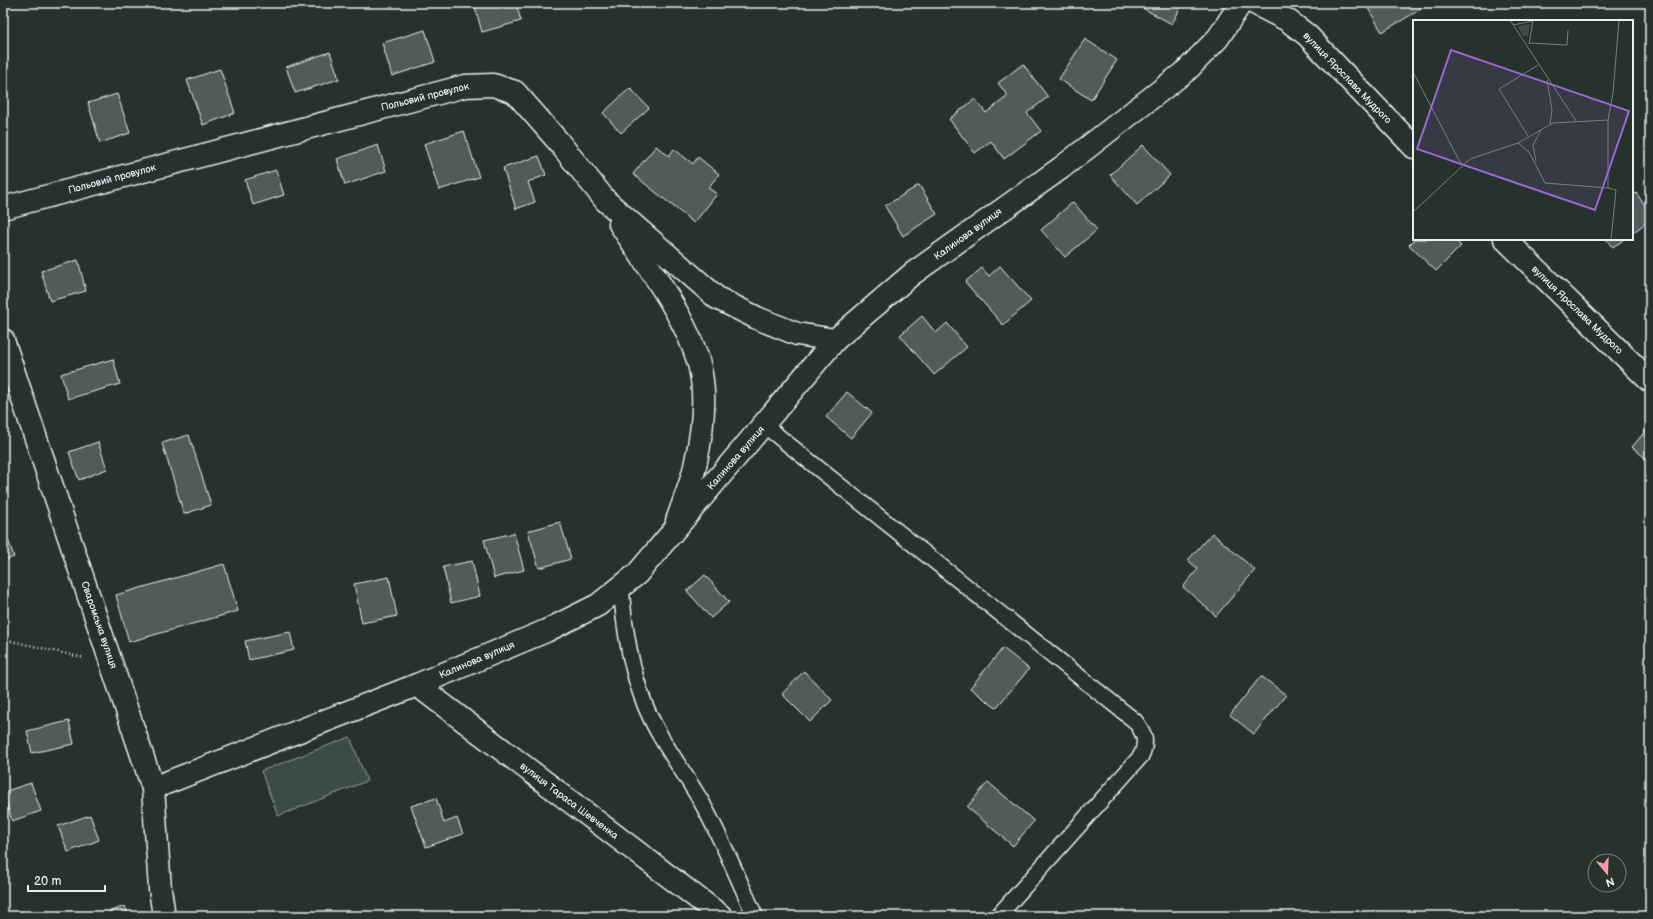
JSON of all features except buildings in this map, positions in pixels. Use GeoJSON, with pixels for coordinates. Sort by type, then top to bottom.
{"type":"FeatureCollection","features":[{"type":"Feature","properties":{"kind":"street","name":"Калинова вулиця"},"geometry":{"type":"LineString","coordinates":[[153,788],[417,685],[546,631],[598,605],[637,574],[835,340],[912,274],[1061,168],[1187,70],[1218,38],[1241,3]]}},
{"type":"Feature","properties":{"kind":"street","name":"вулиця Ярослава Мудрого"},"geometry":{"type":"LineString","coordinates":[[1254,3],[1287,20],[1307,34],[1413,146]]}},
{"type":"Feature","properties":{"kind":"street","name":"Польовий провулок"},"geometry":{"type":"LineString","coordinates":[[3,208],[465,86],[493,85],[515,92],[557,140],[606,201],[716,298],[757,318],[797,334],[835,340]]}},
{"type":"Feature","properties":{"kind":"street"},"geometry":{"type":"LineString","coordinates":[[606,201],[664,293],[685,330],[699,364],[704,408],[695,467],[673,531]]}},
{"type":"Feature","properties":{"kind":"street","name":"вулиця Ярослава Мудрого"},"geometry":{"type":"LineString","coordinates":[[1506,240],[1650,381]]}},
{"type":"Feature","properties":{"kind":"street","name":"Сваромська вулиця"},"geometry":{"type":"LineString","coordinates":[[3,340],[153,788],[160,889],[164,916]]}},
{"type":"Feature","properties":{"kind":"street","name":"вулиця Тараса Шевченка"},"geometry":{"type":"LineString","coordinates":[[417,685],[721,916]]}},
{"type":"Feature","properties":{"kind":"lane"},"geometry":{"type":"LineString","coordinates":[[764,425],[1135,721],[1144,732],[1146,746],[1141,756],[998,916]]}},
{"type":"Feature","properties":{"kind":"lane"},"geometry":{"type":"LineString","coordinates":[[621,586],[624,621],[631,657],[645,706],[676,763],[701,801],[718,832],[755,916]]}},
{"type":"Feature","properties":{"kind":"path"},"geometry":{"type":"LineString","coordinates":[[3,639],[112,664]]}},
{"type":"Feature","properties":{"kind":"shaded area"},"geometry":{"type":"Polygon","coordinates":[[[350,737],[367,781],[278,816],[261,771],[350,737]]]}}]}
